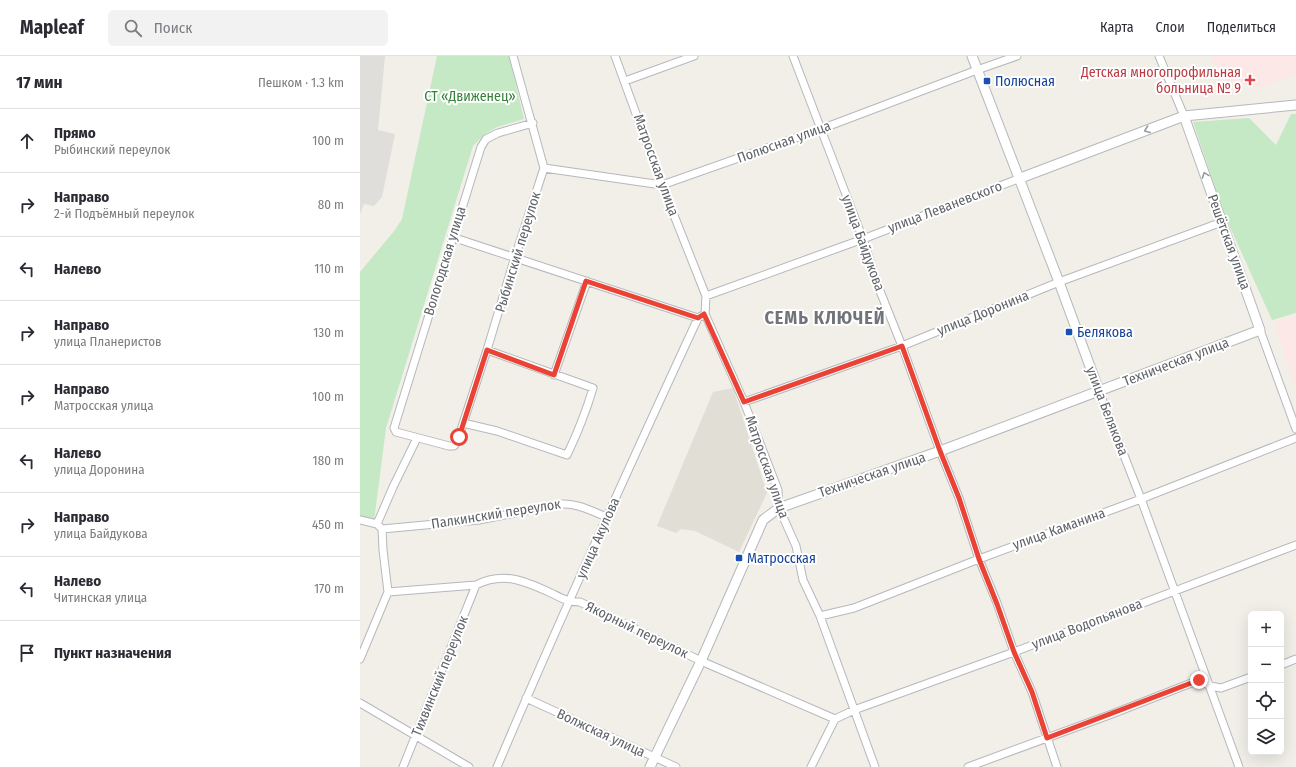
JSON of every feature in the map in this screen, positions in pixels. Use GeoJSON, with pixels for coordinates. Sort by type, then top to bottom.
{"type":"FeatureCollection","features":[{"type":"Feature","properties":{"kind":"street"},"geometry":{"type":"LineString","coordinates":[[513,56],[544,168]]}},
{"type":"Feature","properties":{"kind":"street","name":"Матросская улица"},"geometry":{"type":"LineString","coordinates":[[615,56],[662,185],[706,296],[704,314],[744,402],[778,490],[779,508],[796,546],[803,580],[820,616],[875,767]]}},
{"type":"Feature","properties":{"kind":"street"},"geometry":{"type":"LineString","coordinates":[[625,81],[694,56]]}},
{"type":"Feature","properties":{"kind":"street","name":"улица Байдукова"},"geometry":{"type":"LineString","coordinates":[[793,56],[863,239],[878,286],[959,498],[979,559],[1014,652],[1032,692],[1057,767]]}},
{"type":"Feature","properties":{"kind":"street","name":"улица Белякова"},"geometry":{"type":"LineString","coordinates":[[972,56],[1141,499],[1239,767]]}},
{"type":"Feature","properties":{"kind":"street","name":"Полюсная улица"},"geometry":{"type":"LineString","coordinates":[[544,168],[662,185],[821,130],[1017,56]]}},
{"type":"Feature","properties":{"kind":"street","name":"Решётская улица"},"geometry":{"type":"LineString","coordinates":[[1159,56],[1184,116],[1296,429]]}},
{"type":"Feature","properties":{"kind":"street","name":"улица Леваневского"},"geometry":{"type":"LineString","coordinates":[[706,296],[863,239],[1184,116],[1296,105]]}},
{"type":"Feature","properties":{"kind":"street","name":"Вологодская улица"},"geometry":{"type":"LineString","coordinates":[[417,438],[396,432],[394,428],[481,147],[486,139],[498,133],[533,124]]}},
{"type":"Feature","properties":{"kind":"street","name":"Рыбинский переулок"},"geometry":{"type":"LineString","coordinates":[[417,438],[454,446],[459,437],[544,168]]}},
{"type":"Feature","properties":{"kind":"street","name":"улица Доронина"},"geometry":{"type":"LineString","coordinates":[[744,402],[902,346],[1059,282],[1222,222]]}},
{"type":"Feature","properties":{"kind":"street"},"geometry":{"type":"LineString","coordinates":[[452,237],[698,318],[704,314]]}},
{"type":"Feature","properties":{"kind":"street"},"geometry":{"type":"LineString","coordinates":[[554,375],[586,281]]}},
{"type":"Feature","properties":{"kind":"street","name":"улица Акулова"},"geometry":{"type":"LineString","coordinates":[[497,767],[526,698],[698,318]]}},
{"type":"Feature","properties":{"kind":"street","name":"Техническая улица"},"geometry":{"type":"LineString","coordinates":[[650,767],[701,661],[764,520],[779,508],[940,451],[1260,330]]}},
{"type":"Feature","properties":{"kind":"street"},"geometry":{"type":"LineString","coordinates":[[463,424],[497,431],[567,455],[580,428],[594,388],[487,350]]}},
{"type":"Feature","properties":{"kind":"street"},"geometry":{"type":"LineString","coordinates":[[360,659],[388,592],[380,526],[393,487],[417,438]]}},
{"type":"Feature","properties":{"kind":"street","name":"улица Каманина"},"geometry":{"type":"LineString","coordinates":[[820,616],[854,608],[979,559],[1141,499],[1296,438]]}},
{"type":"Feature","properties":{"kind":"street","name":"Палкинский переулок"},"geometry":{"type":"LineString","coordinates":[[360,520],[380,526],[480,520],[570,503],[607,518]]}},
{"type":"Feature","properties":{"kind":"street","name":"улица Водопьянова"},"geometry":{"type":"LineString","coordinates":[[854,710],[1014,652],[1296,545]]}},
{"type":"Feature","properties":{"kind":"street","name":"Якорный переулок"},"geometry":{"type":"LineString","coordinates":[[388,592],[476,585],[482,582],[510,578],[537,586],[569,602],[580,602],[701,661],[835,719]]}},
{"type":"Feature","properties":{"kind":"street","name":"Тихвинский переулок"},"geometry":{"type":"LineString","coordinates":[[403,767],[476,585]]}},
{"type":"Feature","properties":{"kind":"street"},"geometry":{"type":"LineString","coordinates":[[1284,664],[1296,659]]}},
{"type":"Feature","properties":{"kind":"street"},"geometry":{"type":"LineString","coordinates":[[968,767],[1199,680],[1210,686],[1221,688],[1248,678]]}},
{"type":"Feature","properties":{"kind":"street","name":"Волжская улица"},"geometry":{"type":"LineString","coordinates":[[526,698],[676,767]]}},
{"type":"Feature","properties":{"kind":"street"},"geometry":{"type":"LineString","coordinates":[[360,702],[469,767]]}},
{"type":"Feature","properties":{"kind":"street"},"geometry":{"type":"LineString","coordinates":[[811,767],[835,719],[854,710]]}},
{"type":"Feature","properties":{"kind":"shaded area"},"geometry":{"type":"Polygon","coordinates":[[[360,56],[385,56],[378,130],[395,134],[382,197],[374,206],[364,204],[360,214],[360,56]]]}},
{"type":"Feature","properties":{"kind":"shaded area","name":"Детская многопрофильная больница № 9"},"geometry":{"type":"Polygon","coordinates":[[[1211,56],[1296,56],[1296,74],[1262,87],[1242,86],[1225,93],[1211,56]]]}},
{"type":"Feature","properties":{"kind":"shaded area"},"geometry":{"type":"Polygon","coordinates":[[[1296,315],[1296,390],[1274,322],[1296,315]]]}},
{"type":"Feature","properties":{"kind":"shaded area"},"geometry":{"type":"Polygon","coordinates":[[[733,388],[767,493],[739,552],[695,531],[681,529],[676,533],[657,526],[713,392],[733,388]]]}},
{"type":"Feature","properties":{"kind":"green space","name":"СТ «Движенец»"},"geometry":{"type":"Polygon","coordinates":[[[437,56],[509,56],[524,119],[497,127],[485,134],[473,146],[386,428],[374,521],[360,517],[360,272],[395,230],[402,219],[437,56]]]}},
{"type":"Feature","properties":{"kind":"green space"},"geometry":{"type":"Polygon","coordinates":[[[1291,114],[1296,114],[1296,313],[1272,320],[1225,216],[1193,122],[1249,118],[1276,145],[1291,114]]]}},
{"type":"Feature","properties":{"kind":"place","name":"Детская многопрофильная больница № 9"},"geometry":{"type":"Point","coordinates":[1250,80]}},
{"type":"Feature","properties":{"kind":"place","name":"Полюсная"},"geometry":{"type":"Point","coordinates":[987,81]}},
{"type":"Feature","properties":{"kind":"place","name":"Белякова"},"geometry":{"type":"Point","coordinates":[1069,332]}},
{"type":"Feature","properties":{"kind":"place","name":"Матросская"},"geometry":{"type":"Point","coordinates":[739,558]}},
{"type":"Feature","properties":{"kind":"district","name":"СЕМЬ КЛЮЧЕЙ"},"geometry":{"type":"Point","coordinates":[825,318]}},
{"type":"Feature","properties":{"kind":"route"},"geometry":{"type":"LineString","coordinates":[[459,437],[487,350],[554,375],[586,281],[698,318],[704,314],[744,402],[902,346],[940,451],[959,498],[979,559],[1014,652],[1032,692],[1047,738],[1199,680]]}}]}
